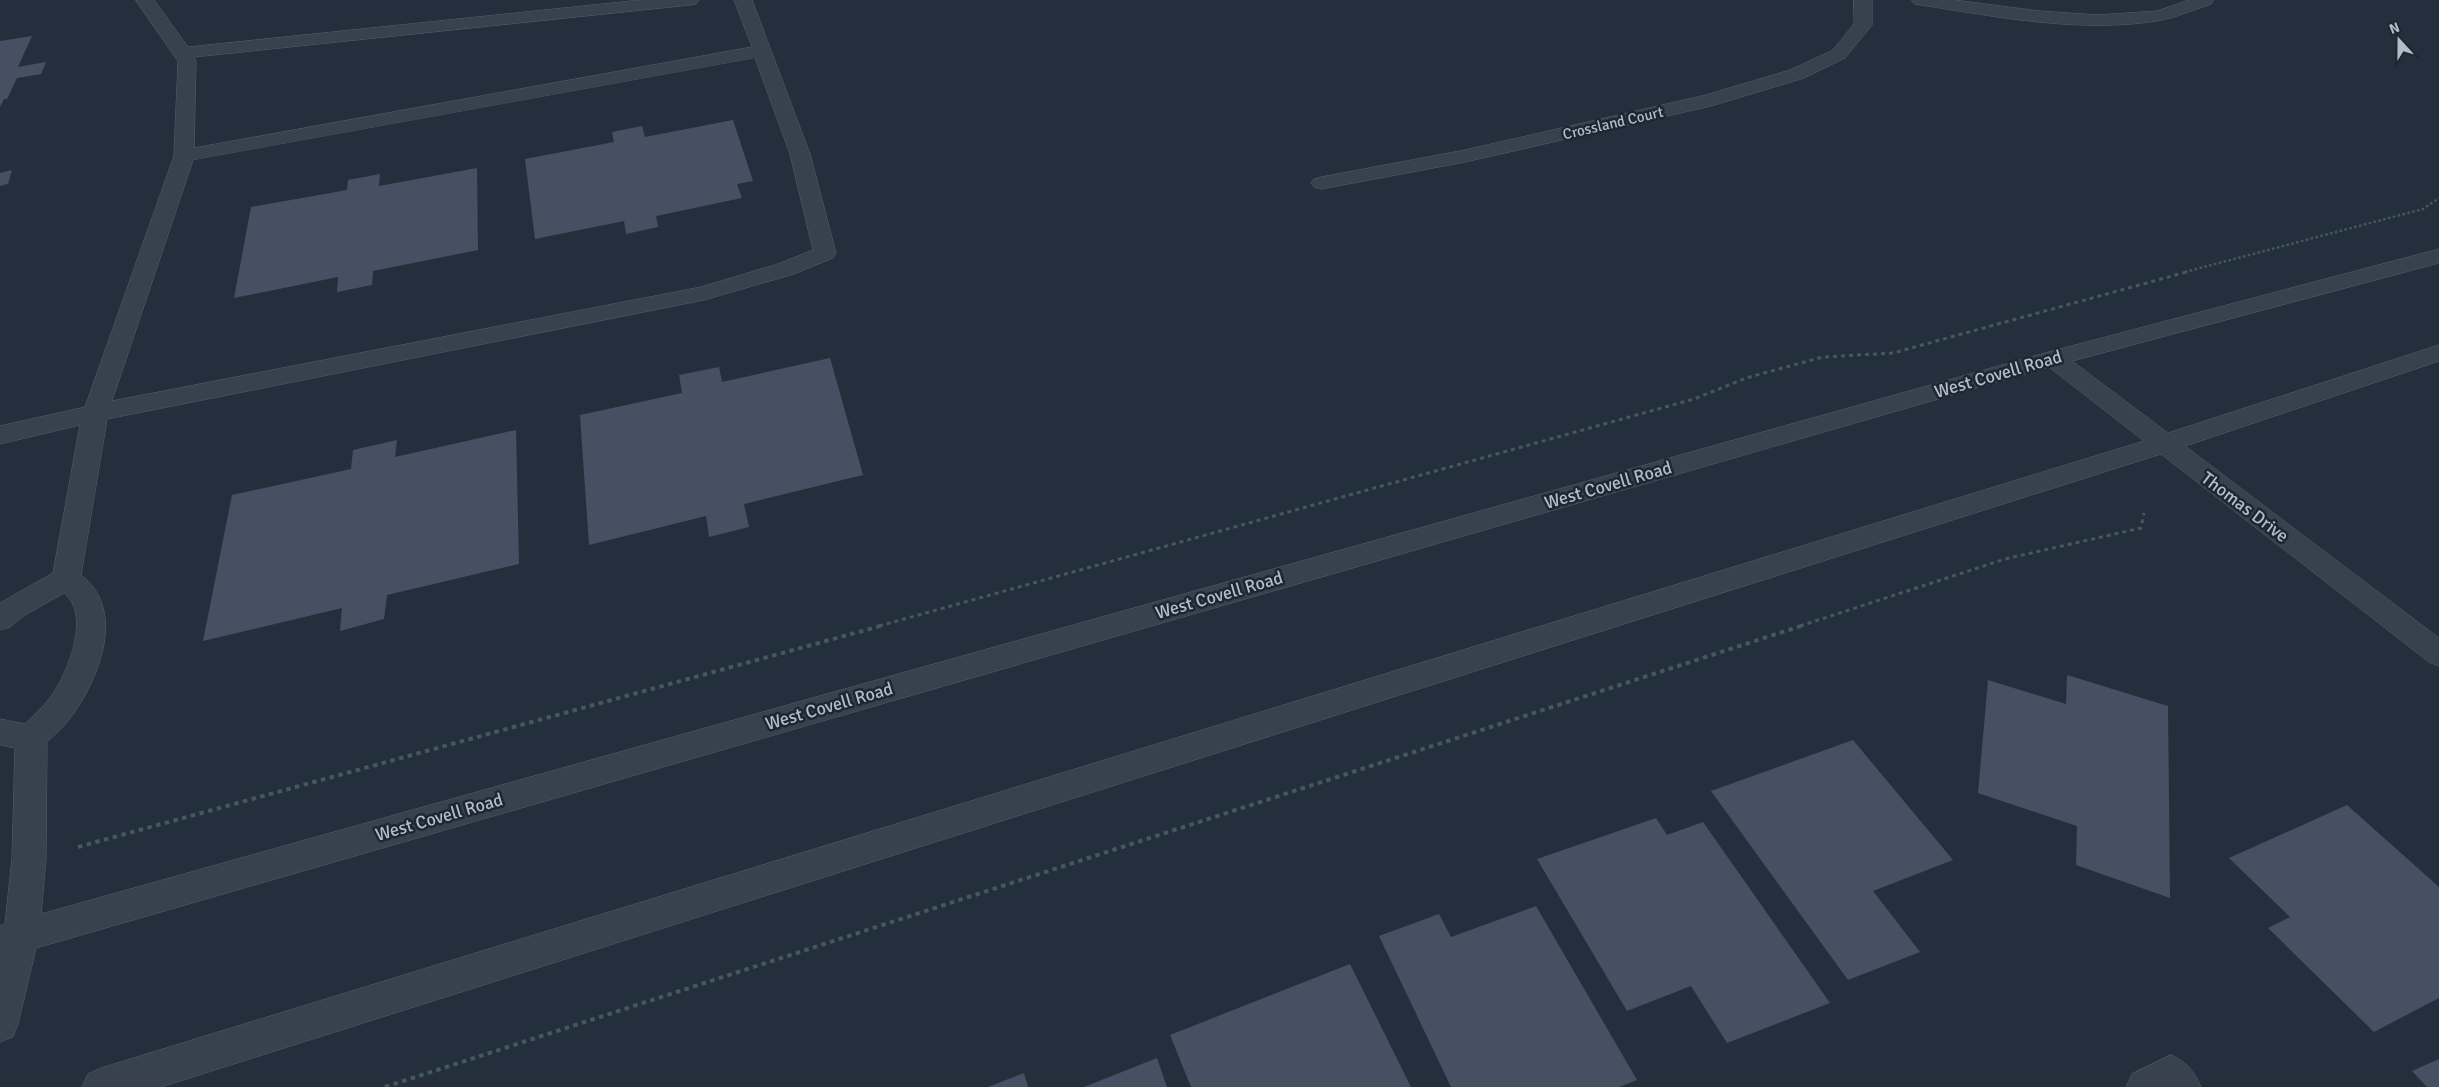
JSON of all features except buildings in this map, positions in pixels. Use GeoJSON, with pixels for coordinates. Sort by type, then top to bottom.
{"type":"FeatureCollection","features":[{"type":"Feature","properties":{"kind":"street"},"geometry":{"type":"LineString","coordinates":[[66,579],[95,413],[184,156],[187,62],[183,53],[144,0]]}},
{"type":"Feature","properties":{"kind":"street"},"geometry":{"type":"LineString","coordinates":[[183,53],[690,0]]}},
{"type":"Feature","properties":{"kind":"street"},"geometry":{"type":"LineString","coordinates":[[0,435],[95,413],[704,292],[786,269],[825,253],[800,154],[743,0]]}},
{"type":"Feature","properties":{"kind":"street","name":"Crossland Court"},"geometry":{"type":"LineString","coordinates":[[1320,183],[1466,156],[1711,100],[1797,74],[1838,54],[1863,25],[1863,0]]}},
{"type":"Feature","properties":{"kind":"street"},"geometry":{"type":"LineString","coordinates":[[1921,0],[2017,15],[2098,21],[2159,16],[2205,0]]}},
{"type":"Feature","properties":{"kind":"street"},"geometry":{"type":"LineString","coordinates":[[184,156],[762,52]]}},
{"type":"Feature","properties":{"kind":"street","name":"West Covell Road"},"geometry":{"type":"LineString","coordinates":[[10,939],[2053,358],[2439,256]]}},
{"type":"Feature","properties":{"kind":"street"},"geometry":{"type":"LineString","coordinates":[[101,1087],[2162,444],[2439,353]]}},
{"type":"Feature","properties":{"kind":"street","name":"Thomas Drive"},"geometry":{"type":"LineString","coordinates":[[2053,358],[2162,444],[2439,654]]}},
{"type":"Feature","properties":{"kind":"street"},"geometry":{"type":"LineString","coordinates":[[0,619],[15,607],[66,579]]}},
{"type":"Feature","properties":{"kind":"street"},"geometry":{"type":"LineString","coordinates":[[0,1024],[10,939],[29,859],[16,735],[62,706],[81,667],[93,624],[88,602],[78,586],[66,579]]}},
{"type":"Feature","properties":{"kind":"street"},"geometry":{"type":"LineString","coordinates":[[2145,1087],[2171,1074],[2182,1087]]}},
{"type":"Feature","properties":{"kind":"path"},"geometry":{"type":"LineString","coordinates":[[29,859],[159,827],[1694,399],[1746,378],[1823,357],[1893,353],[2086,298],[2423,209],[2439,198]]}},
{"type":"Feature","properties":{"kind":"path"},"geometry":{"type":"LineString","coordinates":[[385,1087],[2005,559],[2142,528],[2144,513]]}}]}
